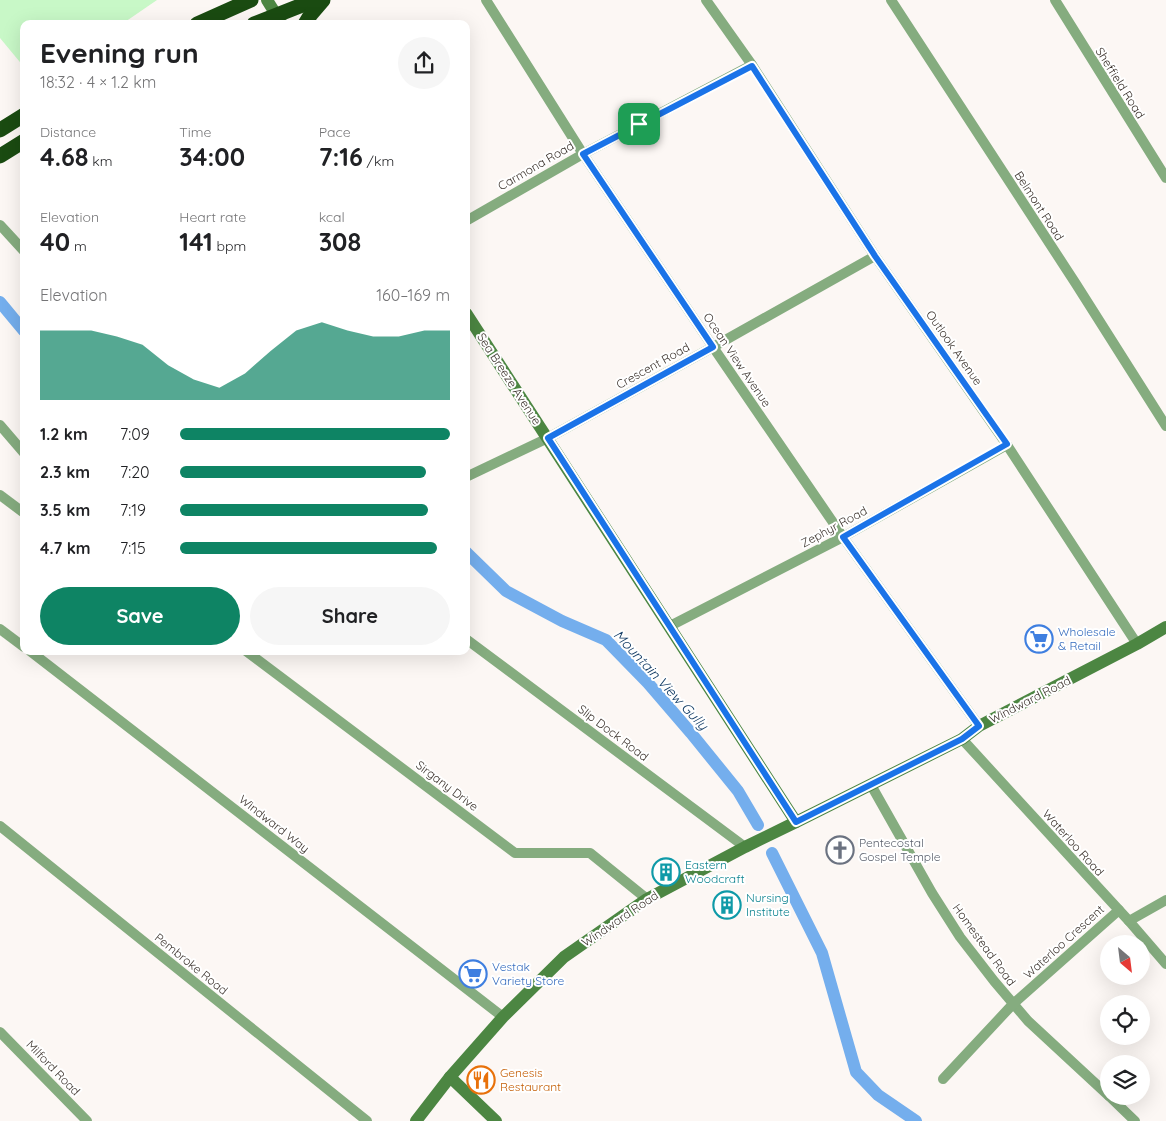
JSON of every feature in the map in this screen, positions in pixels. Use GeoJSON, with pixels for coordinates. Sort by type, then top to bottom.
{"type":"FeatureCollection","features":[{"type":"Feature","properties":{"kind":"highway"},"geometry":{"type":"LineString","coordinates":[[206,20],[251,0]]}},
{"type":"Feature","properties":{"kind":"highway"},"geometry":{"type":"LineString","coordinates":[[280,20],[315,0]]}},
{"type":"Feature","properties":{"kind":"highway"},"geometry":{"type":"LineString","coordinates":[[307,20],[323,0]]}},
{"type":"Feature","properties":{"kind":"highway"},"geometry":{"type":"LineString","coordinates":[[0,130],[20,118]]}},
{"type":"Feature","properties":{"kind":"highway"},"geometry":{"type":"LineString","coordinates":[[0,156],[20,144]]}},
{"type":"Feature","properties":{"kind":"main road"},"geometry":{"type":"LineString","coordinates":[[267,0],[280,20]]}},
{"type":"Feature","properties":{"kind":"main road","name":"Sea Breeze Avenue"},"geometry":{"type":"LineString","coordinates":[[470,319],[796,822]]}},
{"type":"Feature","properties":{"kind":"main road","name":"Windward Road"},"geometry":{"type":"LineString","coordinates":[[416,1121],[450,1077],[503,1017],[564,957],[647,899],[745,847],[962,739],[979,726],[1166,627]]}},
{"type":"Feature","properties":{"kind":"main road"},"geometry":{"type":"LineString","coordinates":[[450,1077],[496,1121]]}},
{"type":"Feature","properties":{"kind":"street","name":"Ocean View Avenue"},"geometry":{"type":"LineString","coordinates":[[486,0],[583,154],[713,347],[843,537],[979,726]]}},
{"type":"Feature","properties":{"kind":"street","name":"Outlook Avenue"},"geometry":{"type":"LineString","coordinates":[[706,0],[752,66],[875,256],[1007,444],[1137,644]]}},
{"type":"Feature","properties":{"kind":"street","name":"Belmont Road"},"geometry":{"type":"LineString","coordinates":[[890,0],[1076,284],[1166,426]]}},
{"type":"Feature","properties":{"kind":"street","name":"Sheffield Road"},"geometry":{"type":"LineString","coordinates":[[1055,0],[1166,178]]}},
{"type":"Feature","properties":{"kind":"street","name":"Carmona Road"},"geometry":{"type":"LineString","coordinates":[[470,219],[583,154],[752,66]]}},
{"type":"Feature","properties":{"kind":"street"},"geometry":{"type":"LineString","coordinates":[[0,226],[20,247]]}},
{"type":"Feature","properties":{"kind":"street","name":"Crescent Road"},"geometry":{"type":"LineString","coordinates":[[470,476],[548,438],[875,256]]}},
{"type":"Feature","properties":{"kind":"street"},"geometry":{"type":"LineString","coordinates":[[0,425],[20,448]]}},
{"type":"Feature","properties":{"kind":"street","name":"Zephyr Road"},"geometry":{"type":"LineString","coordinates":[[670,626],[843,537],[1007,444]]}},
{"type":"Feature","properties":{"kind":"street"},"geometry":{"type":"LineString","coordinates":[[0,495],[20,510]]}},
{"type":"Feature","properties":{"kind":"street"},"geometry":{"type":"LineString","coordinates":[[0,629],[20,641]]}},
{"type":"Feature","properties":{"kind":"street","name":"Slip Dock Road"},"geometry":{"type":"LineString","coordinates":[[470,642],[745,847]]}},
{"type":"Feature","properties":{"kind":"street","name":"Windward Way"},"geometry":{"type":"LineString","coordinates":[[35,655],[503,1017]]}},
{"type":"Feature","properties":{"kind":"street","name":"Sirgany Drive"},"geometry":{"type":"LineString","coordinates":[[251,655],[515,852],[590,853],[647,899]]}},
{"type":"Feature","properties":{"kind":"street","name":"Waterloo Road"},"geometry":{"type":"LineString","coordinates":[[962,739],[1166,964]]}},
{"type":"Feature","properties":{"kind":"street","name":"Homestead Road"},"geometry":{"type":"LineString","coordinates":[[871,785],[932,893],[960,937],[1028,1021],[1100,1088]]}},
{"type":"Feature","properties":{"kind":"street","name":"Pembroke Road"},"geometry":{"type":"LineString","coordinates":[[0,826],[367,1121]]}},
{"type":"Feature","properties":{"kind":"street"},"geometry":{"type":"LineString","coordinates":[[1129,921],[1166,900]]}},
{"type":"Feature","properties":{"kind":"street","name":"Waterloo Crescent"},"geometry":{"type":"LineString","coordinates":[[943,1079],[1013,1004],[1119,910]]}},
{"type":"Feature","properties":{"kind":"street","name":"Milford Road"},"geometry":{"type":"LineString","coordinates":[[0,1032],[87,1121]]}},
{"type":"Feature","properties":{"kind":"street","name":"Homestead Road"},"geometry":{"type":"LineString","coordinates":[[1119,1105],[1136,1121]]}},
{"type":"Feature","properties":{"kind":"green space"},"geometry":{"type":"Polygon","coordinates":[[[0,0],[157,0],[128,20],[20,20],[20,62],[0,38],[0,0]]]}},
{"type":"Feature","properties":{"kind":"waterway","name":"Mountain View Gully"},"geometry":{"type":"LineString","coordinates":[[0,302],[20,326]]}},
{"type":"Feature","properties":{"kind":"waterway","name":"Mountain View Gully"},"geometry":{"type":"LineString","coordinates":[[470,556],[506,591],[562,621],[606,640],[648,683],[691,733],[738,791],[758,825]]}},
{"type":"Feature","properties":{"kind":"waterway","name":"Mountain View Gully"},"geometry":{"type":"LineString","coordinates":[[772,853],[822,953],[856,1072],[878,1095],[916,1121]]}},
{"type":"Feature","properties":{"kind":"place","name":"Wholesale & Retail"},"geometry":{"type":"Point","coordinates":[1039,639]}},
{"type":"Feature","properties":{"kind":"place","name":"Pentecostal Gospel Temple"},"geometry":{"type":"Point","coordinates":[840,850]}},
{"type":"Feature","properties":{"kind":"place","name":"Eastern Woodcraft"},"geometry":{"type":"Point","coordinates":[666,872]}},
{"type":"Feature","properties":{"kind":"place","name":"Nursing Institute"},"geometry":{"type":"Point","coordinates":[727,905]}},
{"type":"Feature","properties":{"kind":"place","name":"Vestak Variety Store"},"geometry":{"type":"Point","coordinates":[473,974]}},
{"type":"Feature","properties":{"kind":"place","name":"Genesis Restaurant"},"geometry":{"type":"Point","coordinates":[481,1080]}},
{"type":"Feature","properties":{"kind":"route"},"geometry":{"type":"LineString","coordinates":[[752,66],[875,256],[1007,444],[843,537],[979,726],[962,739],[796,822],[548,438],[713,347],[583,154],[639,124],[752,66]]}}]}
